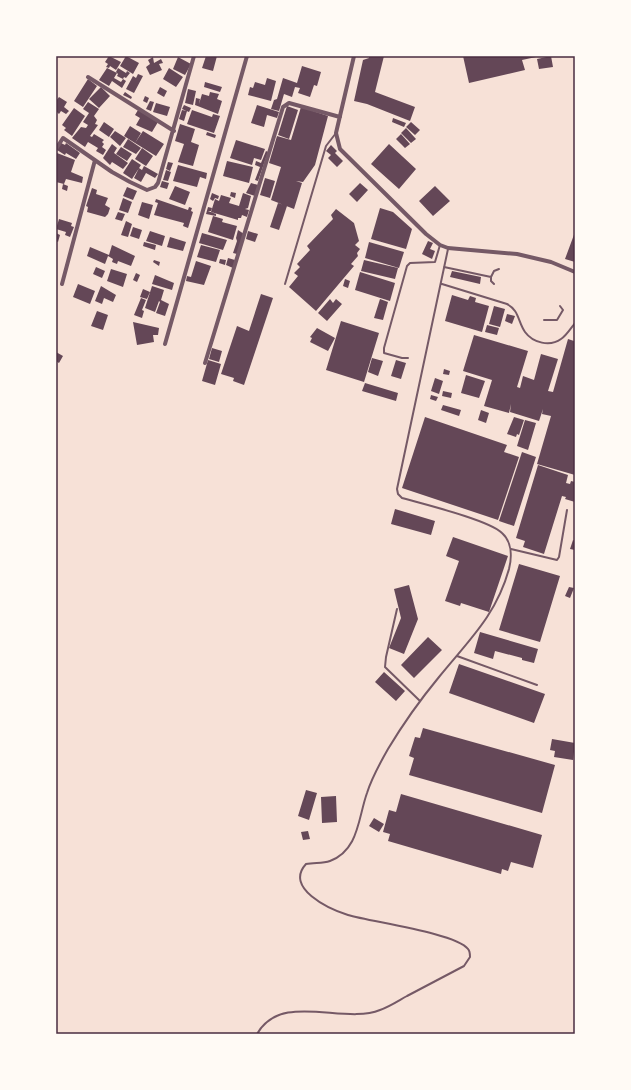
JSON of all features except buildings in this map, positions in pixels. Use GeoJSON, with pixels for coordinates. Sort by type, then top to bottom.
{"type":"FeatureCollection","features":[{"type":"Feature","properties":{"kind":"street"},"geometry":{"type":"LineString","coordinates":[[56,149],[63,138],[130,182],[147,190],[151,189],[158,183],[174,131],[194,56]]}},
{"type":"Feature","properties":{"kind":"street"},"geometry":{"type":"LineString","coordinates":[[165,344],[247,56]]}},
{"type":"Feature","properties":{"kind":"street"},"geometry":{"type":"LineString","coordinates":[[354,56],[336,133],[340,149],[426,234],[440,245],[448,248],[517,254],[551,262],[575,272]]}},
{"type":"Feature","properties":{"kind":"street"},"geometry":{"type":"LineString","coordinates":[[88,77],[174,131]]}},
{"type":"Feature","properties":{"kind":"street"},"geometry":{"type":"LineString","coordinates":[[205,363],[283,107],[289,103],[340,117]]}},
{"type":"Feature","properties":{"kind":"street"},"geometry":{"type":"LineString","coordinates":[[62,284],[95,160]]}},
{"type":"Feature","properties":{"kind":"lane"},"geometry":{"type":"LineString","coordinates":[[285,284],[326,146],[336,133]]}},
{"type":"Feature","properties":{"kind":"lane"},"geometry":{"type":"LineString","coordinates":[[408,358],[402,358],[384,353],[384,348],[407,266],[410,263],[435,262],[440,245]]}},
{"type":"Feature","properties":{"kind":"lane"},"geometry":{"type":"LineString","coordinates":[[257,1034],[260,1028],[274,1016],[309,1010],[358,1014],[379,1011],[464,966],[470,957],[468,948],[462,944],[442,937],[416,929],[346,914],[310,895],[302,886],[299,877],[301,870],[306,864],[330,861],[351,846],[358,829],[367,793],[379,764],[397,734],[420,701],[494,608],[506,578],[511,560],[510,542],[502,532],[487,524],[402,498],[398,494],[397,489],[442,284],[448,248]]}},
{"type":"Feature","properties":{"kind":"lane"},"geometry":{"type":"LineString","coordinates":[[444,267],[491,277]]}},
{"type":"Feature","properties":{"kind":"lane"},"geometry":{"type":"LineString","coordinates":[[494,284],[491,281],[491,277],[494,271],[498,269]]}},
{"type":"Feature","properties":{"kind":"lane"},"geometry":{"type":"LineString","coordinates":[[442,284],[507,304],[515,310],[525,332],[534,340],[544,344],[554,343],[562,339],[575,323]]}},
{"type":"Feature","properties":{"kind":"lane"},"geometry":{"type":"LineString","coordinates":[[544,320],[557,320],[563,310],[560,306]]}},
{"type":"Feature","properties":{"kind":"lane"},"geometry":{"type":"LineString","coordinates":[[510,549],[557,560],[560,557],[567,510]]}},
{"type":"Feature","properties":{"kind":"lane"},"geometry":{"type":"LineString","coordinates":[[397,609],[386,657],[386,667],[420,701]]}},
{"type":"Feature","properties":{"kind":"lane"},"geometry":{"type":"LineString","coordinates":[[457,656],[537,685]]}}]}
